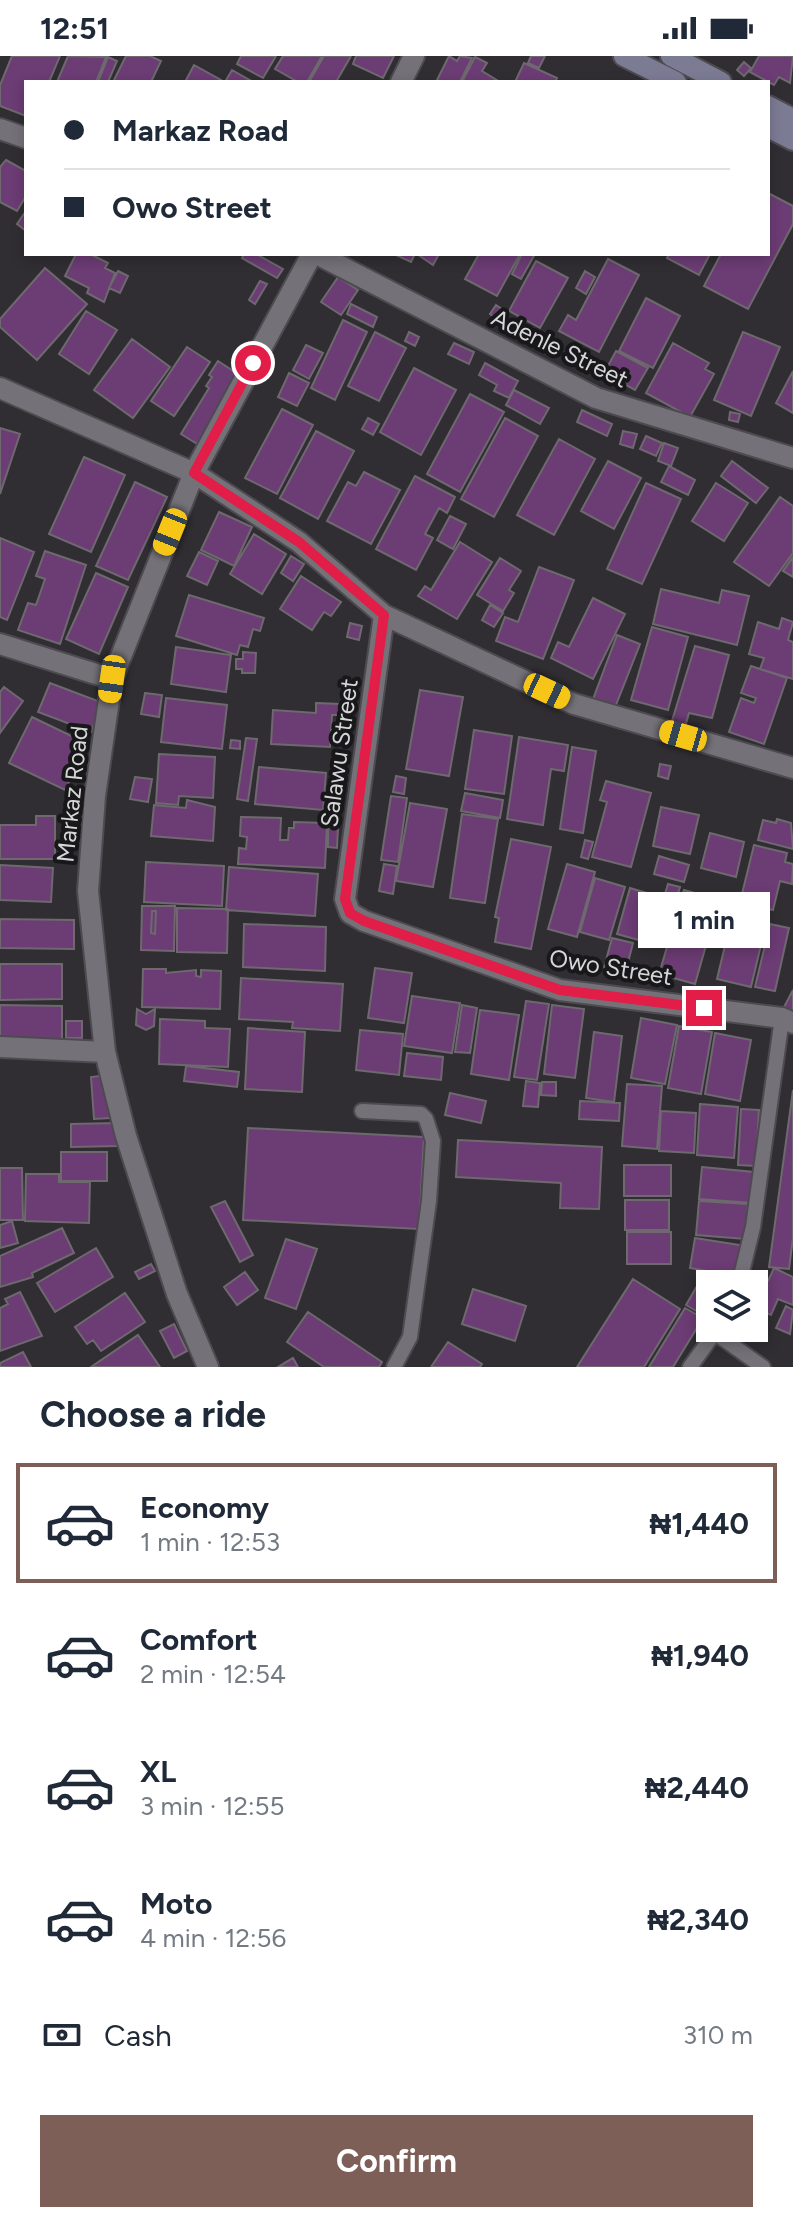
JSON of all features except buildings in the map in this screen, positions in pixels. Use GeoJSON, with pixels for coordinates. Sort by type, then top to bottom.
{"type":"FeatureCollection","features":[{"type":"Feature","properties":{"kind":"main road"},"geometry":{"type":"LineString","coordinates":[[624,56],[672,80]]}},
{"type":"Feature","properties":{"kind":"main road"},"geometry":{"type":"LineString","coordinates":[[671,56],[717,80]]}},
{"type":"Feature","properties":{"kind":"main road"},"geometry":{"type":"LineString","coordinates":[[770,107],[793,119]]}},
{"type":"Feature","properties":{"kind":"main road"},"geometry":{"type":"LineString","coordinates":[[770,128],[793,140]]}},
{"type":"Feature","properties":{"kind":"street"},"geometry":{"type":"LineString","coordinates":[[402,80],[414,56]]}},
{"type":"Feature","properties":{"kind":"street"},"geometry":{"type":"LineString","coordinates":[[0,129],[24,137]]}},
{"type":"Feature","properties":{"kind":"street","name":"Markaz Road"},"geometry":{"type":"LineString","coordinates":[[208,1367],[177,1294],[130,1151],[105,1052],[88,891],[95,796],[112,679],[194,473],[313,256]]}},
{"type":"Feature","properties":{"kind":"street","name":"Adenle Street"},"geometry":{"type":"LineString","coordinates":[[318,256],[596,398],[793,458]]}},
{"type":"Feature","properties":{"kind":"street"},"geometry":{"type":"LineString","coordinates":[[0,388],[194,473],[299,542],[384,615],[574,704],[793,768]]}},
{"type":"Feature","properties":{"kind":"street","name":"Salawu Street"},"geometry":{"type":"LineString","coordinates":[[345,899],[384,615]]}},
{"type":"Feature","properties":{"kind":"street"},"geometry":{"type":"LineString","coordinates":[[0,644],[112,679]]}},
{"type":"Feature","properties":{"kind":"street","name":"Owo Street"},"geometry":{"type":"LineString","coordinates":[[345,899],[350,913],[364,921],[560,990],[787,1020]]}},
{"type":"Feature","properties":{"kind":"street"},"geometry":{"type":"LineString","coordinates":[[0,1047],[105,1052]]}},
{"type":"Feature","properties":{"kind":"lane"},"geometry":{"type":"LineString","coordinates":[[742,1270],[753,1227],[787,1020]]}},
{"type":"Feature","properties":{"kind":"lane"},"geometry":{"type":"LineString","coordinates":[[362,1111],[421,1114],[426,1119],[433,1141],[429,1201],[410,1337],[394,1367]]}},
{"type":"Feature","properties":{"kind":"lane"},"geometry":{"type":"LineString","coordinates":[[690,1367],[709,1342]]}},
{"type":"Feature","properties":{"kind":"lane"},"geometry":{"type":"LineString","coordinates":[[731,1342],[763,1367]]}},
{"type":"Feature","properties":{"kind":"route"},"geometry":{"type":"LineString","coordinates":[[253,363],[194,473],[299,542],[384,615],[345,899],[350,913],[364,921],[560,990],[704,1008]]}}]}
